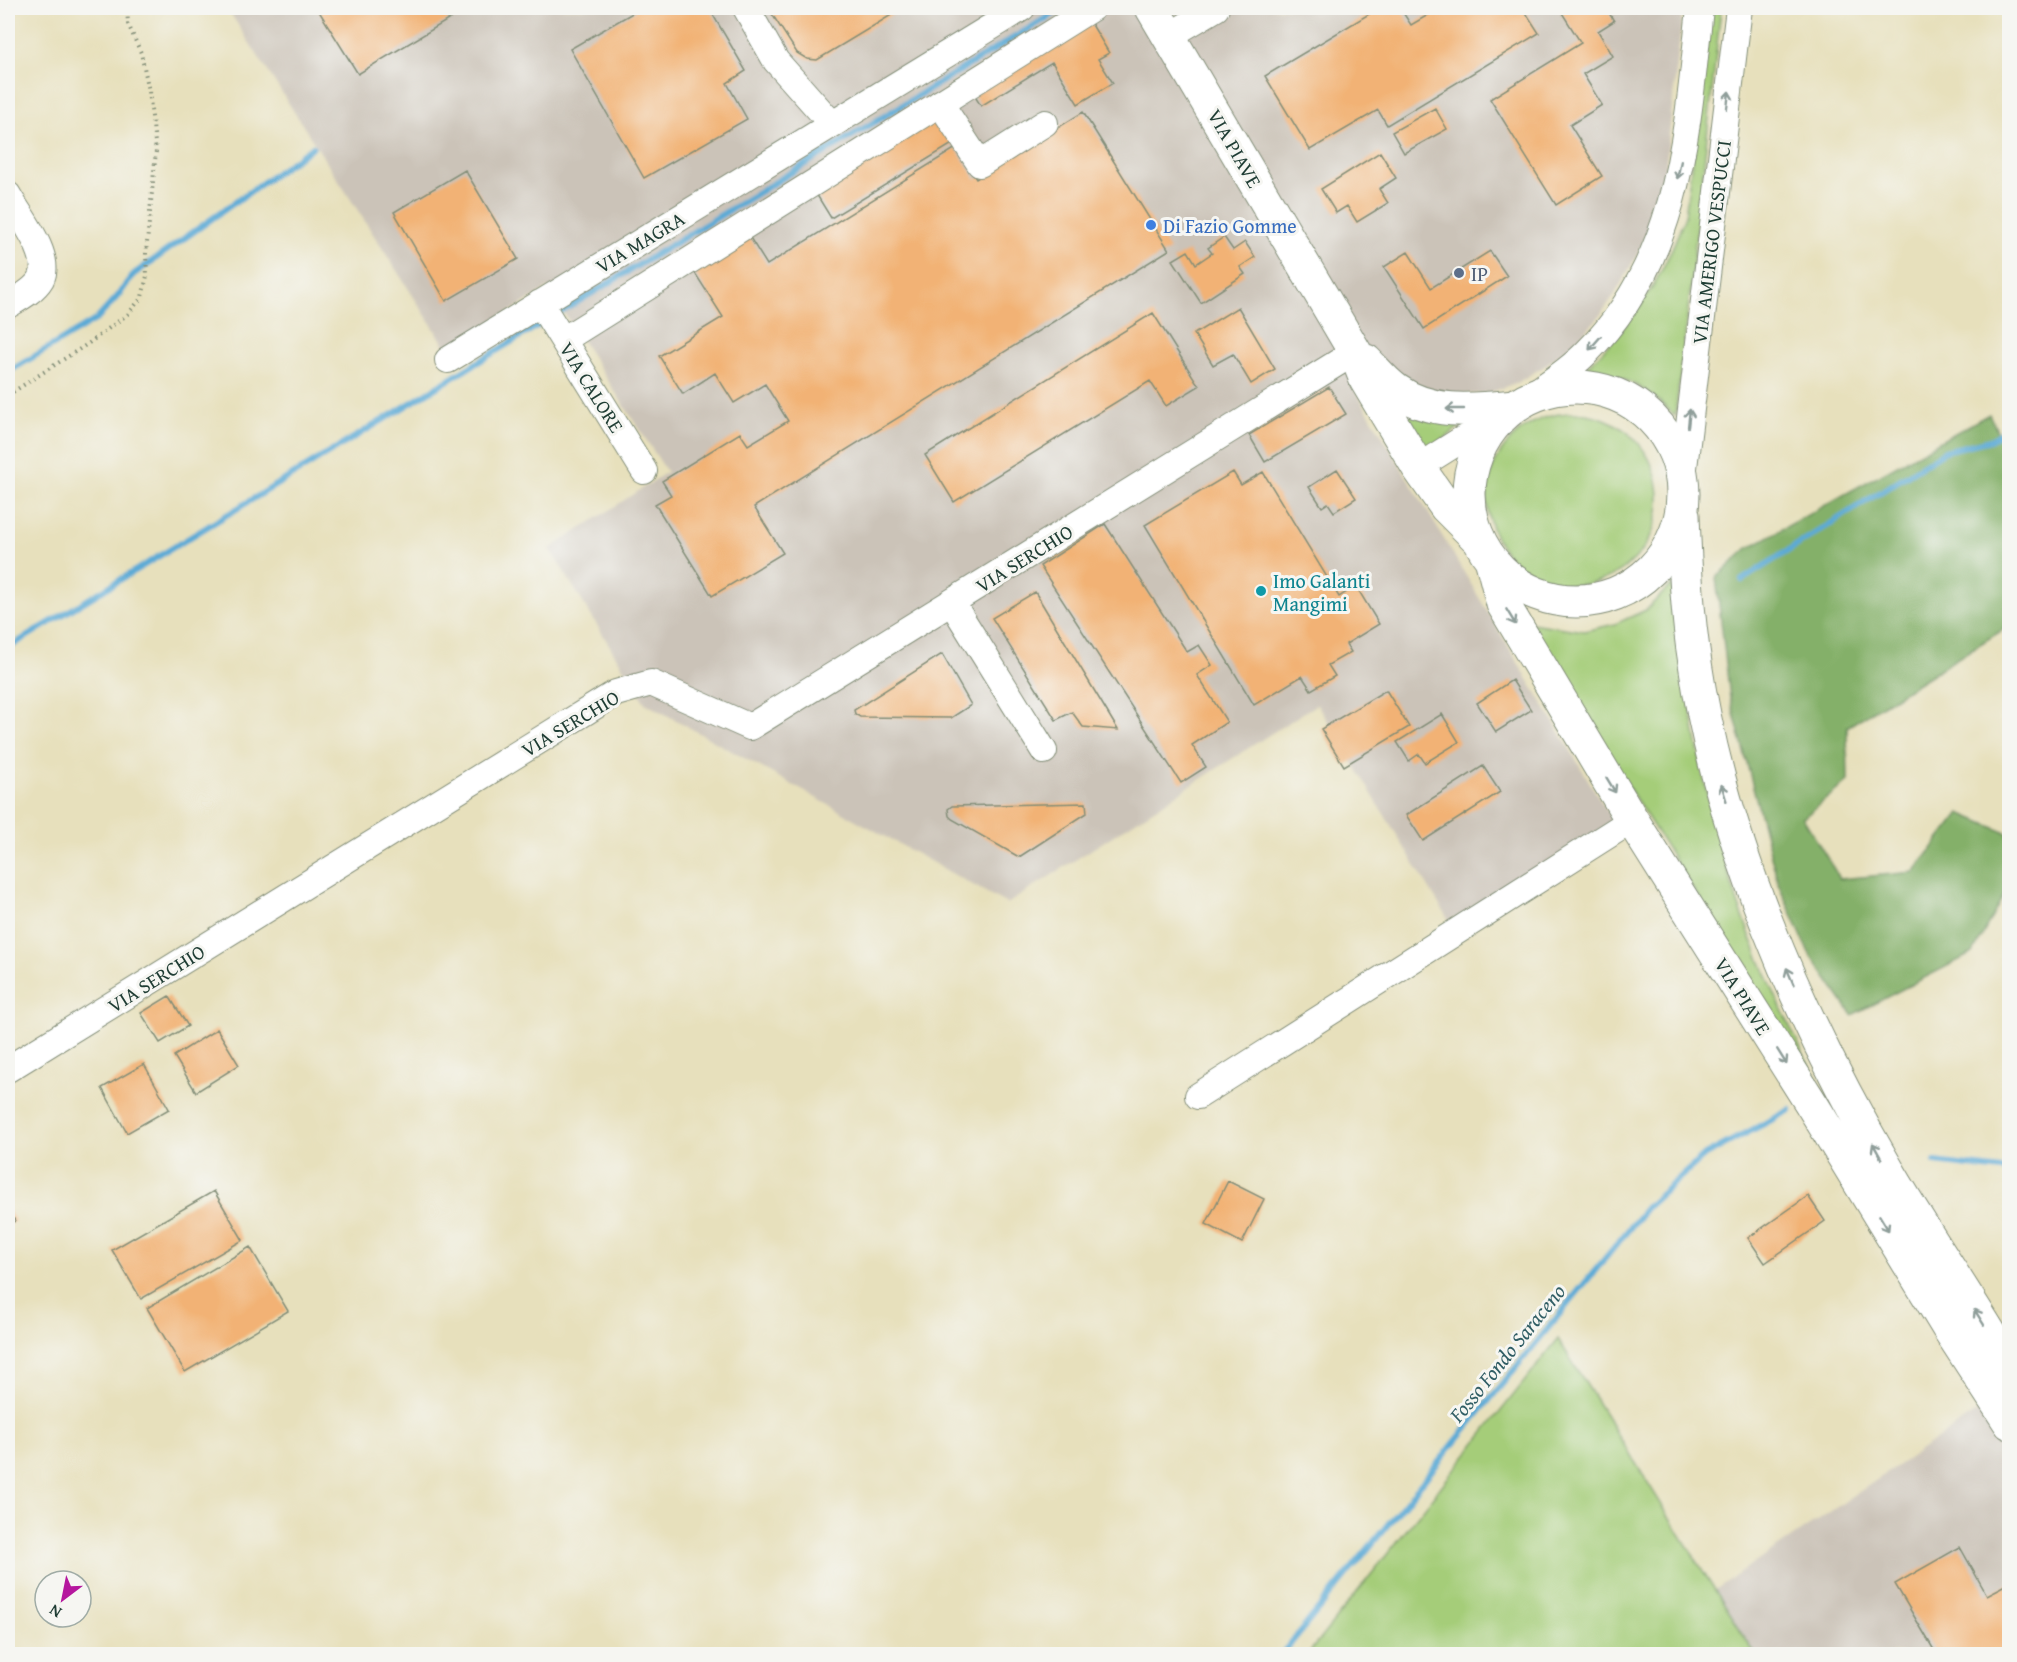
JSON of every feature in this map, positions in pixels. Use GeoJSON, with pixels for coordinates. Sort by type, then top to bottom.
{"type":"FeatureCollection","features":[{"type":"Feature","properties":{"kind":"main road","name":"VIA PIAVE"},"geometry":{"type":"LineString","coordinates":[[1152,8],[1355,352],[1366,380],[1418,466],[1446,507],[1484,550],[1503,604],[1632,820],[1802,1088],[1947,1326],[2010,1423]]}},
{"type":"Feature","properties":{"kind":"main road","name":"VIA PIAVE"},"geometry":{"type":"LineString","coordinates":[[1355,352],[1395,389],[1416,402],[1443,409],[1512,410],[1562,387],[1595,388],[1626,399],[1653,418],[1672,445],[1683,476],[1683,515]]}},
{"type":"Feature","properties":{"kind":"main road"},"geometry":{"type":"LineString","coordinates":[[1512,410],[1477,452],[1469,480],[1469,509],[1484,550],[1518,586],[1551,599],[1586,602],[1620,594],[1649,575],[1671,548],[1683,515]]}},
{"type":"Feature","properties":{"kind":"main road"},"geometry":{"type":"LineString","coordinates":[[1683,515],[1690,630],[1701,700],[1719,778],[1740,849],[1757,895],[1811,1023],[1872,1142],[2010,1367]]}},
{"type":"Feature","properties":{"kind":"street"},"geometry":{"type":"LineString","coordinates":[[746,8],[776,61],[832,124]]}},
{"type":"Feature","properties":{"kind":"street","name":"VIA MAGRA"},"geometry":{"type":"LineString","coordinates":[[448,360],[1022,8]]}},
{"type":"Feature","properties":{"kind":"street"},"geometry":{"type":"LineString","coordinates":[[563,340],[1092,8]]}},
{"type":"Feature","properties":{"kind":"street"},"geometry":{"type":"LineString","coordinates":[[1169,36],[1216,8]]}},
{"type":"Feature","properties":{"kind":"street","name":"VIA AMERIGO VESPUCCI"},"geometry":{"type":"LineString","coordinates":[[1418,466],[1512,410],[1570,368],[1618,315],[1637,286],[1652,257],[1668,213],[1680,167],[1700,8]]}},
{"type":"Feature","properties":{"kind":"street","name":"VIA AMERIGO VESPUCCI"},"geometry":{"type":"LineString","coordinates":[[1683,476],[1739,8]]}},
{"type":"Feature","properties":{"kind":"street"},"geometry":{"type":"LineString","coordinates":[[940,103],[980,164],[1044,123]]}},
{"type":"Feature","properties":{"kind":"street"},"geometry":{"type":"LineString","coordinates":[[8,195],[42,252],[44,265],[40,280],[25,295],[8,305]]}},
{"type":"Feature","properties":{"kind":"street","name":"VIA CALORE"},"geometry":{"type":"LineString","coordinates":[[540,303],[644,471]]}},
{"type":"Feature","properties":{"kind":"street","name":"VIA SERCHIO"},"geometry":{"type":"LineString","coordinates":[[8,1069],[616,693],[651,683],[750,727],[1355,352]]}},
{"type":"Feature","properties":{"kind":"street"},"geometry":{"type":"LineString","coordinates":[[952,603],[1044,751]]}},
{"type":"Feature","properties":{"kind":"street"},"geometry":{"type":"LineString","coordinates":[[1198,1096],[1632,820]]}},
{"type":"Feature","properties":{"kind":"path"},"geometry":{"type":"LineString","coordinates":[[8,395],[89,343],[128,314],[142,297],[147,276],[146,253],[156,151],[149,91],[141,53],[128,24],[128,8]]}},
{"type":"Feature","properties":{"kind":"shaded area"},"geometry":{"type":"Polygon","coordinates":[[[227,8],[1683,8],[1662,199],[1638,253],[1615,294],[1598,318],[1575,342],[1543,367],[1518,382],[1489,393],[1457,395],[1350,382],[1614,823],[1451,924],[1317,704],[1007,904],[645,703],[550,549],[667,472],[548,288],[448,350],[227,8]]]}},
{"type":"Feature","properties":{"kind":"shaded area"},"geometry":{"type":"Polygon","coordinates":[[[1981,1409],[2009,1454],[2009,1654],[1755,1654],[1715,1590],[1981,1409]]]}},
{"type":"Feature","properties":{"kind":"green space"},"geometry":{"type":"Polygon","coordinates":[[[1711,8],[1721,8],[1675,416],[1654,397],[1634,384],[1624,379],[1585,369],[1618,335],[1645,299],[1667,260],[1685,216],[1711,8]]]}},
{"type":"Feature","properties":{"kind":"green space"},"geometry":{"type":"Polygon","coordinates":[[[1380,387],[1470,418],[1421,454],[1380,387]]]}},
{"type":"Feature","properties":{"kind":"green space"},"geometry":{"type":"Polygon","coordinates":[[[1573,413],[1590,414],[1606,419],[1621,427],[1634,438],[1645,451],[1653,466],[1658,482],[1658,516],[1653,532],[1645,547],[1634,560],[1621,571],[1606,579],[1590,584],[1573,585],[1556,584],[1540,579],[1525,571],[1512,560],[1501,547],[1493,532],[1488,516],[1487,499],[1488,482],[1493,466],[1501,451],[1512,438],[1525,427],[1540,419],[1556,414],[1573,413]]]}},
{"type":"Feature","properties":{"kind":"green space"},"geometry":{"type":"Polygon","coordinates":[[[1989,414],[2009,456],[2009,626],[1847,727],[1848,781],[1803,818],[1840,879],[1914,872],[1960,813],[2009,834],[2009,885],[1973,953],[1852,1015],[1809,953],[1778,883],[1730,698],[1716,578],[1748,548],[1989,414]]]}},
{"type":"Feature","properties":{"kind":"green space"},"geometry":{"type":"Polygon","coordinates":[[[1672,584],[1702,770],[1719,843],[1740,908],[1775,994],[1829,1104],[1524,622],[1584,631],[1615,624],[1646,610],[1672,584]]]}},
{"type":"Feature","properties":{"kind":"green space"},"geometry":{"type":"Polygon","coordinates":[[[1558,1339],[1755,1654],[1308,1654],[1558,1339]]]}},
{"type":"Feature","properties":{"kind":"building"},"geometry":{"type":"Polygon","coordinates":[[[317,8],[468,8],[358,74],[317,8]]]}},
{"type":"Feature","properties":{"kind":"building"},"geometry":{"type":"Polygon","coordinates":[[[634,8],[709,8],[746,71],[727,83],[747,119],[644,178],[570,49],[636,11],[634,8]]]}},
{"type":"Feature","properties":{"kind":"building"},"geometry":{"type":"Polygon","coordinates":[[[770,8],[903,8],[817,60],[807,59],[797,53],[770,8]]]}},
{"type":"Feature","properties":{"kind":"building"},"geometry":{"type":"Polygon","coordinates":[[[1379,8],[1400,8],[1411,25],[1440,8],[1523,8],[1539,33],[1387,125],[1378,110],[1310,150],[1265,76],[1379,8]]]}},
{"type":"Feature","properties":{"kind":"building"},"geometry":{"type":"Polygon","coordinates":[[[1559,8],[1606,8],[1614,21],[1598,31],[1613,56],[1583,74],[1602,105],[1570,125],[1602,176],[1556,205],[1490,99],[1581,43],[1559,8]]]}},
{"type":"Feature","properties":{"kind":"building"},"geometry":{"type":"Polygon","coordinates":[[[1091,23],[1109,53],[1098,59],[1113,83],[1078,104],[1052,62],[981,106],[974,95],[1091,23]]]}},
{"type":"Feature","properties":{"kind":"building"},"geometry":{"type":"Polygon","coordinates":[[[1435,108],[1447,129],[1404,153],[1392,132],[1435,108]]]}},
{"type":"Feature","properties":{"kind":"building"},"geometry":{"type":"Polygon","coordinates":[[[1083,112],[1169,250],[754,507],[783,553],[712,596],[655,504],[671,495],[662,481],[740,433],[748,445],[788,421],[765,384],[734,403],[715,373],[683,394],[659,356],[723,317],[693,270],[749,236],[767,265],[956,148],[976,179],[1083,112]]]}},
{"type":"Feature","properties":{"kind":"building"},"geometry":{"type":"Polygon","coordinates":[[[937,117],[954,143],[831,218],[815,192],[937,117]]]}},
{"type":"Feature","properties":{"kind":"building"},"geometry":{"type":"Polygon","coordinates":[[[1380,152],[1396,178],[1379,189],[1388,203],[1357,222],[1347,206],[1336,213],[1321,189],[1380,152]]]}},
{"type":"Feature","properties":{"kind":"building"},"geometry":{"type":"Polygon","coordinates":[[[465,170],[518,259],[446,301],[394,212],[465,170]]]}},
{"type":"Feature","properties":{"kind":"building"},"geometry":{"type":"Polygon","coordinates":[[[1224,237],[1233,250],[1245,242],[1255,257],[1240,267],[1245,274],[1201,303],[1173,260],[1188,251],[1196,264],[1212,253],[1208,248],[1224,237]]]}},
{"type":"Feature","properties":{"kind":"building"},"geometry":{"type":"Polygon","coordinates":[[[1490,251],[1507,276],[1424,329],[1384,267],[1408,252],[1431,288],[1490,251]]]}},
{"type":"Feature","properties":{"kind":"building"},"geometry":{"type":"Polygon","coordinates":[[[1238,307],[1275,369],[1251,384],[1233,354],[1213,365],[1194,334],[1238,307]]]}},
{"type":"Feature","properties":{"kind":"building"},"geometry":{"type":"Polygon","coordinates":[[[1153,313],[1199,386],[1166,406],[1150,381],[954,502],[925,455],[1153,313]]]}},
{"type":"Feature","properties":{"kind":"building"},"geometry":{"type":"Polygon","coordinates":[[[1329,387],[1346,414],[1265,462],[1249,435],[1329,387]]]}},
{"type":"Feature","properties":{"kind":"building"},"geometry":{"type":"Polygon","coordinates":[[[1337,469],[1356,498],[1334,512],[1328,503],[1322,507],[1309,487],[1337,469]]]}},
{"type":"Feature","properties":{"kind":"building","name":"Imo Galanti Mangimi"},"geometry":{"type":"Polygon","coordinates":[[[1233,472],[1241,485],[1263,472],[1339,597],[1356,586],[1379,624],[1346,644],[1351,652],[1328,665],[1335,676],[1311,690],[1302,676],[1254,705],[1145,525],[1233,472]]]}},
{"type":"Feature","properties":{"kind":"building"},"geometry":{"type":"Polygon","coordinates":[[[1105,524],[1187,652],[1199,645],[1212,665],[1197,675],[1227,722],[1192,745],[1206,767],[1181,783],[1040,566],[1105,524]]]}},
{"type":"Feature","properties":{"kind":"building"},"geometry":{"type":"Polygon","coordinates":[[[1035,592],[1118,730],[1083,727],[1072,712],[1056,720],[992,618],[1035,592]]]}},
{"type":"Feature","properties":{"kind":"building"},"geometry":{"type":"Polygon","coordinates":[[[942,654],[971,705],[951,718],[860,717],[855,714],[854,710],[942,654]]]}},
{"type":"Feature","properties":{"kind":"building"},"geometry":{"type":"Polygon","coordinates":[[[1512,680],[1531,710],[1496,732],[1477,703],[1512,680]]]}},
{"type":"Feature","properties":{"kind":"building"},"geometry":{"type":"Polygon","coordinates":[[[1386,690],[1409,727],[1344,766],[1321,729],[1386,690]]]}},
{"type":"Feature","properties":{"kind":"building"},"geometry":{"type":"Polygon","coordinates":[[[1442,714],[1459,742],[1425,763],[1419,754],[1409,761],[1397,742],[1442,714]]]}},
{"type":"Feature","properties":{"kind":"building"},"geometry":{"type":"Polygon","coordinates":[[[1483,766],[1500,792],[1423,841],[1406,815],[1483,766]]]}},
{"type":"Feature","properties":{"kind":"building"},"geometry":{"type":"Polygon","coordinates":[[[1086,803],[1087,813],[1019,857],[952,819],[948,809],[952,806],[1086,803]]]}},
{"type":"Feature","properties":{"kind":"building"},"geometry":{"type":"Polygon","coordinates":[[[169,996],[188,1026],[160,1043],[141,1013],[169,996]]]}},
{"type":"Feature","properties":{"kind":"building"},"geometry":{"type":"Polygon","coordinates":[[[217,1029],[239,1065],[196,1092],[174,1056],[217,1029]]]}},
{"type":"Feature","properties":{"kind":"building"},"geometry":{"type":"Polygon","coordinates":[[[144,1064],[169,1109],[127,1133],[102,1088],[144,1064]]]}},
{"type":"Feature","properties":{"kind":"building"},"geometry":{"type":"Polygon","coordinates":[[[1228,1181],[1264,1199],[1242,1243],[1206,1224],[1228,1181]]]}},
{"type":"Feature","properties":{"kind":"building"},"geometry":{"type":"Polygon","coordinates":[[[214,1191],[243,1240],[141,1299],[112,1250],[214,1191]]]}},
{"type":"Feature","properties":{"kind":"building"},"geometry":{"type":"Polygon","coordinates":[[[1808,1196],[1825,1221],[1765,1263],[1748,1238],[1808,1196]]]}},
{"type":"Feature","properties":{"kind":"building"},"geometry":{"type":"Polygon","coordinates":[[[8,1209],[15,1221],[8,1226],[8,1209]]]}},
{"type":"Feature","properties":{"kind":"building"},"geometry":{"type":"Polygon","coordinates":[[[250,1247],[288,1311],[185,1372],[147,1308],[250,1247]]]}},
{"type":"Feature","properties":{"kind":"building"},"geometry":{"type":"Polygon","coordinates":[[[1960,1547],[1987,1595],[2010,1583],[2010,1654],[1926,1654],[1934,1650],[1895,1584],[1960,1547]]]}},
{"type":"Feature","properties":{"kind":"waterway"},"geometry":{"type":"LineString","coordinates":[[556,315],[1063,8]]}},
{"type":"Feature","properties":{"kind":"waterway"},"geometry":{"type":"LineString","coordinates":[[8,372],[97,319],[134,274],[313,147]]}},
{"type":"Feature","properties":{"kind":"waterway"},"geometry":{"type":"LineString","coordinates":[[8,648],[544,322]]}},
{"type":"Feature","properties":{"kind":"waterway"},"geometry":{"type":"LineString","coordinates":[[1742,580],[1945,451],[1990,440],[2010,428]]}},
{"type":"Feature","properties":{"kind":"waterway","name":"Fosso Fondo Saraceno"},"geometry":{"type":"LineString","coordinates":[[1282,1654],[1647,1207],[1705,1155],[1790,1110]]}},
{"type":"Feature","properties":{"kind":"waterway","name":"Fosso Fondo Saraceno"},"geometry":{"type":"LineString","coordinates":[[1935,1162],[2010,1171]]}},
{"type":"Feature","properties":{"kind":"place","name":"Di Fazio Gomme"},"geometry":{"type":"Point","coordinates":[1151,225]}},
{"type":"Feature","properties":{"kind":"place","name":"IP"},"geometry":{"type":"Point","coordinates":[1459,273]}},
{"type":"Feature","properties":{"kind":"place","name":"Imo Galanti Mangimi"},"geometry":{"type":"Point","coordinates":[1261,591]}}]}
